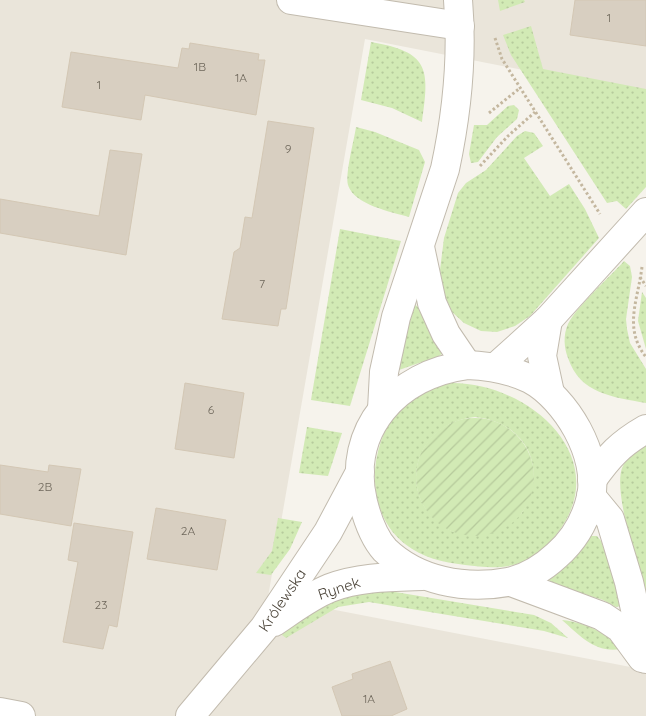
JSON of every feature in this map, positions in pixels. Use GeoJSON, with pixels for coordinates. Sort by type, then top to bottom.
{"type":"FeatureCollection","features":[{"type":"Feature","properties":{"kind":"street"},"geometry":{"type":"LineString","coordinates":[[291,0],[459,13],[459,81],[445,169],[396,317],[384,372],[382,409]]}},
{"type":"Feature","properties":{"kind":"street"},"geometry":{"type":"LineString","coordinates":[[496,367],[548,320],[646,212]]}},
{"type":"Feature","properties":{"kind":"street"},"geometry":{"type":"LineString","coordinates":[[420,247],[432,303],[446,334],[467,365]]}},
{"type":"Feature","properties":{"kind":"street"},"geometry":{"type":"LineString","coordinates":[[548,320],[542,356],[550,393]]}},
{"type":"Feature","properties":{"kind":"street"},"geometry":{"type":"LineString","coordinates":[[646,429],[624,442],[607,458],[592,488],[584,518],[564,550],[532,574],[511,582],[491,585],[466,584],[422,576],[384,548],[373,530],[362,498],[360,472],[367,438],[382,409],[400,391],[421,377],[438,370],[467,365],[496,367],[530,379],[550,393],[571,417],[581,439],[592,488],[610,519],[629,582],[646,659]]}},
{"type":"Feature","properties":{"kind":"street","name":"Królewska"},"geometry":{"type":"LineString","coordinates":[[190,716],[264,628],[328,532],[360,472]]}},
{"type":"Feature","properties":{"kind":"street","name":"Rynek"},"geometry":{"type":"LineString","coordinates":[[264,628],[330,588],[360,580],[422,576]]}},
{"type":"Feature","properties":{"kind":"street"},"geometry":{"type":"LineString","coordinates":[[511,582],[602,616],[620,628],[646,664]]}},
{"type":"Feature","properties":{"kind":"street"},"geometry":{"type":"LineString","coordinates":[[0,712],[21,716]]}},
{"type":"Feature","properties":{"kind":"path"},"geometry":{"type":"LineString","coordinates":[[495,36],[502,59],[602,218]]}},
{"type":"Feature","properties":{"kind":"path"},"geometry":{"type":"LineString","coordinates":[[481,113],[487,114],[520,88]]}},
{"type":"Feature","properties":{"kind":"path"},"geometry":{"type":"LineString","coordinates":[[445,169],[465,173],[474,171],[535,112]]}},
{"type":"Feature","properties":{"kind":"path"},"geometry":{"type":"LineString","coordinates":[[646,286],[640,277],[632,314],[635,338],[646,357]]}},
{"type":"Feature","properties":{"kind":"shaded area"},"geometry":{"type":"Polygon","coordinates":[[[0,0],[646,0],[646,94],[365,39],[268,597],[646,670],[646,716],[0,716],[0,0]]]}},
{"type":"Feature","properties":{"kind":"green space"},"geometry":{"type":"Polygon","coordinates":[[[498,0],[524,0],[525,2],[500,11],[498,0]]]}},
{"type":"Feature","properties":{"kind":"green space"},"geometry":{"type":"Polygon","coordinates":[[[531,26],[543,69],[646,89],[646,187],[626,209],[617,201],[607,203],[511,55],[503,35],[531,26]]]}},
{"type":"Feature","properties":{"kind":"green space"},"geometry":{"type":"Polygon","coordinates":[[[371,42],[405,51],[415,57],[421,66],[425,76],[426,88],[422,122],[392,108],[361,100],[371,42]]]}},
{"type":"Feature","properties":{"kind":"green space"},"geometry":{"type":"Polygon","coordinates":[[[514,105],[519,110],[517,119],[497,137],[478,162],[471,163],[469,154],[474,125],[487,125],[508,106],[514,105]]]}},
{"type":"Feature","properties":{"kind":"green space"},"geometry":{"type":"Polygon","coordinates":[[[356,127],[375,132],[419,150],[425,162],[409,217],[374,207],[365,203],[352,192],[347,180],[356,127]]]}},
{"type":"Feature","properties":{"kind":"green space"},"geometry":{"type":"Polygon","coordinates":[[[525,131],[534,133],[543,146],[524,158],[550,196],[569,184],[585,209],[599,238],[530,316],[515,326],[497,332],[481,331],[464,323],[452,312],[444,294],[440,270],[444,238],[458,193],[466,183],[486,170],[517,136],[525,131]]]}},
{"type":"Feature","properties":{"kind":"green space"},"geometry":{"type":"Polygon","coordinates":[[[340,229],[401,241],[350,406],[311,400],[340,229]]]}},
{"type":"Feature","properties":{"kind":"green space"},"geometry":{"type":"Polygon","coordinates":[[[624,261],[630,266],[632,277],[626,319],[627,329],[630,343],[646,369],[646,403],[610,396],[589,386],[573,370],[565,346],[566,328],[572,317],[624,261]]]}},
{"type":"Feature","properties":{"kind":"green space"},"geometry":{"type":"Polygon","coordinates":[[[642,292],[646,298],[646,349],[638,321],[642,292]]]}},
{"type":"Feature","properties":{"kind":"green space"},"geometry":{"type":"Polygon","coordinates":[[[413,303],[418,307],[443,353],[399,370],[395,368],[413,303]]]}},
{"type":"Feature","properties":{"kind":"green space"},"geometry":{"type":"Polygon","coordinates":[[[451,383],[480,386],[508,396],[534,410],[555,430],[570,453],[576,479],[572,506],[552,540],[537,554],[525,561],[501,567],[489,567],[457,564],[433,559],[405,544],[392,531],[383,515],[377,498],[375,480],[376,461],[380,443],[398,411],[409,401],[422,393],[451,383]],[[475,417],[453,423],[436,434],[424,449],[417,466],[417,485],[422,503],[435,519],[454,532],[521,514],[529,498],[533,481],[533,466],[528,451],[520,439],[508,428],[493,421],[475,417]]]}},
{"type":"Feature","properties":{"kind":"green space"},"geometry":{"type":"Polygon","coordinates":[[[475,418],[498,422],[517,435],[530,454],[534,477],[530,500],[517,519],[498,532],[475,536],[452,532],[433,519],[420,500],[416,477],[420,454],[433,435],[452,422],[475,418]]]}},
{"type":"Feature","properties":{"kind":"green space"},"geometry":{"type":"Polygon","coordinates":[[[307,427],[342,433],[328,476],[299,473],[307,427]]]}},
{"type":"Feature","properties":{"kind":"green space"},"geometry":{"type":"Polygon","coordinates":[[[646,444],[646,596],[624,512],[620,480],[622,468],[626,460],[646,444]]]}},
{"type":"Feature","properties":{"kind":"green space"},"geometry":{"type":"Polygon","coordinates":[[[278,518],[302,522],[290,549],[271,575],[256,573],[272,551],[278,518]]]}},
{"type":"Feature","properties":{"kind":"green space"},"geometry":{"type":"Polygon","coordinates":[[[591,536],[597,536],[601,541],[623,600],[621,606],[616,607],[603,600],[549,583],[550,579],[576,557],[591,536]]]}},
{"type":"Feature","properties":{"kind":"green space"},"geometry":{"type":"Polygon","coordinates":[[[383,590],[534,615],[551,623],[568,638],[544,631],[369,602],[338,607],[286,638],[282,635],[298,618],[327,596],[383,590]]]}},
{"type":"Feature","properties":{"kind":"green space"},"geometry":{"type":"Polygon","coordinates":[[[562,620],[579,623],[594,629],[608,637],[621,649],[612,650],[596,646],[588,642],[562,620]]]}},
{"type":"Feature","properties":{"kind":"building"},"geometry":{"type":"Polygon","coordinates":[[[575,0],[646,0],[646,46],[570,35],[575,0]]]}},
{"type":"Feature","properties":{"kind":"building"},"geometry":{"type":"Polygon","coordinates":[[[190,43],[259,54],[258,60],[265,60],[256,115],[145,95],[141,120],[62,107],[71,52],[178,68],[182,48],[189,49],[190,43]]]}},
{"type":"Feature","properties":{"kind":"building"},"geometry":{"type":"Polygon","coordinates":[[[268,121],[314,128],[286,309],[281,309],[278,326],[222,319],[234,252],[240,248],[245,217],[252,218],[268,121]]]}},
{"type":"Feature","properties":{"kind":"building"},"geometry":{"type":"Polygon","coordinates":[[[110,150],[142,154],[126,255],[0,233],[0,199],[99,216],[110,150]]]}},
{"type":"Feature","properties":{"kind":"building"},"geometry":{"type":"Polygon","coordinates":[[[185,383],[244,393],[234,458],[175,449],[185,383]]]}},
{"type":"Feature","properties":{"kind":"building"},"geometry":{"type":"Polygon","coordinates":[[[0,465],[48,472],[49,465],[81,469],[71,526],[0,514],[0,465]]]}},
{"type":"Feature","properties":{"kind":"building"},"geometry":{"type":"Polygon","coordinates":[[[156,508],[226,520],[217,570],[147,559],[156,508]]]}},
{"type":"Feature","properties":{"kind":"building"},"geometry":{"type":"Polygon","coordinates":[[[74,523],[133,532],[117,627],[109,625],[103,649],[63,642],[78,562],[68,560],[74,523]]]}},
{"type":"Feature","properties":{"kind":"building"},"geometry":{"type":"Polygon","coordinates":[[[390,661],[407,709],[391,716],[342,716],[332,687],[353,679],[352,674],[390,661]]]}}]}
